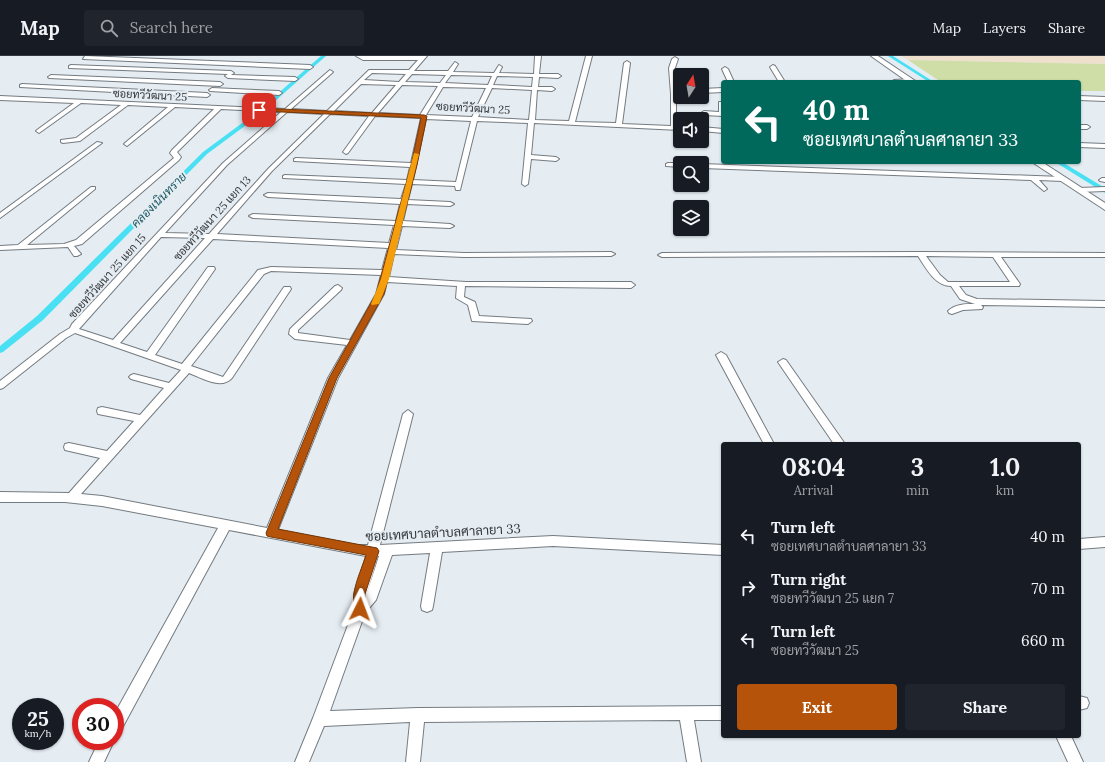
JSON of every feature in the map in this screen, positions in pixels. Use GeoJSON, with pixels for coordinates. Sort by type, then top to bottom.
{"type":"FeatureCollection","features":[{"type":"Feature","properties":{"kind":"main road"},"geometry":{"type":"LineString","coordinates":[[874,56],[910,80]]}},
{"type":"Feature","properties":{"kind":"main road"},"geometry":{"type":"LineString","coordinates":[[1039,164],[1105,207]]}},
{"type":"Feature","properties":{"kind":"street"},"geometry":{"type":"LineString","coordinates":[[359,56],[362,58],[423,57]]}},
{"type":"Feature","properties":{"kind":"street"},"geometry":{"type":"LineString","coordinates":[[525,184],[529,158],[531,121],[538,56]]}},
{"type":"Feature","properties":{"kind":"street"},"geometry":{"type":"LineString","coordinates":[[572,123],[589,56]]}},
{"type":"Feature","properties":{"kind":"street"},"geometry":{"type":"LineString","coordinates":[[64,141],[78,140],[187,57]]}},
{"type":"Feature","properties":{"kind":"street"},"geometry":{"type":"LineString","coordinates":[[346,152],[374,114],[423,57]]}},
{"type":"Feature","properties":{"kind":"street"},"geometry":{"type":"LineString","coordinates":[[85,58],[244,62],[310,67]]}},
{"type":"Feature","properties":{"kind":"street"},"geometry":{"type":"LineString","coordinates":[[62,100],[124,58]]}},
{"type":"Feature","properties":{"kind":"street","name":"ซอยทวีวัฒนา 25"},"geometry":{"type":"LineString","coordinates":[[673,73],[672,68],[675,59]]}},
{"type":"Feature","properties":{"kind":"street"},"geometry":{"type":"LineString","coordinates":[[194,107],[244,62]]}},
{"type":"Feature","properties":{"kind":"street"},"geometry":{"type":"LineString","coordinates":[[619,125],[627,63]]}},
{"type":"Feature","properties":{"kind":"street"},"geometry":{"type":"LineString","coordinates":[[271,533],[333,378],[380,294],[386,276],[414,165],[423,116],[455,64]]}},
{"type":"Feature","properties":{"kind":"street"},"geometry":{"type":"LineString","coordinates":[[71,67],[169,71],[295,79]]}},
{"type":"Feature","properties":{"kind":"street"},"geometry":{"type":"LineString","coordinates":[[285,177],[458,188],[475,118],[499,67]]}},
{"type":"Feature","properties":{"kind":"street"},"geometry":{"type":"LineString","coordinates":[[773,67],[781,80]]}},
{"type":"Feature","properties":{"kind":"street"},"geometry":{"type":"LineString","coordinates":[[725,69],[730,80]]}},
{"type":"Feature","properties":{"kind":"street","name":"ซอยทวีวัฒนา 25 แยก 13"},"geometry":{"type":"LineString","coordinates":[[115,343],[208,237],[270,170],[373,70],[558,76]]}},
{"type":"Feature","properties":{"kind":"street","name":"ซอยทวีวัฒนา 25 แยก 15"},"geometry":{"type":"LineString","coordinates":[[287,289],[225,380],[74,330],[75,326],[225,164],[330,72]]}},
{"type":"Feature","properties":{"kind":"street"},"geometry":{"type":"LineString","coordinates":[[52,77],[220,84]]}},
{"type":"Feature","properties":{"kind":"street"},"geometry":{"type":"LineString","coordinates":[[361,82],[552,88]]}},
{"type":"Feature","properties":{"kind":"street"},"geometry":{"type":"LineString","coordinates":[[22,86],[207,95]]}},
{"type":"Feature","properties":{"kind":"street"},"geometry":{"type":"LineString","coordinates":[[212,90],[279,93]]}},
{"type":"Feature","properties":{"kind":"street"},"geometry":{"type":"LineString","coordinates":[[709,91],[721,90]]}},
{"type":"Feature","properties":{"kind":"street","name":"ซอยทวีวัฒนา 25"},"geometry":{"type":"LineString","coordinates":[[0,98],[673,128]]}},
{"type":"Feature","properties":{"kind":"street"},"geometry":{"type":"LineString","coordinates":[[1081,98],[1105,99]]}},
{"type":"Feature","properties":{"kind":"street"},"geometry":{"type":"LineString","coordinates":[[39,131],[81,101]]}},
{"type":"Feature","properties":{"kind":"street"},"geometry":{"type":"LineString","coordinates":[[127,144],[173,106]]}},
{"type":"Feature","properties":{"kind":"street"},"geometry":{"type":"LineString","coordinates":[[0,248],[70,245],[79,242],[177,159],[178,157],[173,153],[174,151],[219,108]]}},
{"type":"Feature","properties":{"kind":"street"},"geometry":{"type":"LineString","coordinates":[[709,113],[721,114]]}},
{"type":"Feature","properties":{"kind":"street"},"geometry":{"type":"LineString","coordinates":[[1081,127],[1087,127]]}},
{"type":"Feature","properties":{"kind":"street"},"geometry":{"type":"LineString","coordinates":[[709,129],[721,130]]}},
{"type":"Feature","properties":{"kind":"street"},"geometry":{"type":"LineString","coordinates":[[0,216],[99,143]]}},
{"type":"Feature","properties":{"kind":"street"},"geometry":{"type":"LineString","coordinates":[[1081,145],[1105,146]]}},
{"type":"Feature","properties":{"kind":"street"},"geometry":{"type":"LineString","coordinates":[[529,158],[556,159]]}},
{"type":"Feature","properties":{"kind":"street"},"geometry":{"type":"LineString","coordinates":[[296,160],[414,165]]}},
{"type":"Feature","properties":{"kind":"street"},"geometry":{"type":"LineString","coordinates":[[668,165],[673,165]]}},
{"type":"Feature","properties":{"kind":"street"},"geometry":{"type":"LineString","coordinates":[[709,166],[974,174],[1062,179]]}},
{"type":"Feature","properties":{"kind":"street"},"geometry":{"type":"LineString","coordinates":[[1033,178],[1044,189]]}},
{"type":"Feature","properties":{"kind":"street"},"geometry":{"type":"LineString","coordinates":[[20,247],[93,188]]}},
{"type":"Feature","properties":{"kind":"street"},"geometry":{"type":"LineString","coordinates":[[1079,190],[1105,189]]}},
{"type":"Feature","properties":{"kind":"street"},"geometry":{"type":"LineString","coordinates":[[268,195],[450,204]]}},
{"type":"Feature","properties":{"kind":"street"},"geometry":{"type":"LineString","coordinates":[[253,216],[450,226]]}},
{"type":"Feature","properties":{"kind":"street"},"geometry":{"type":"LineString","coordinates":[[159,235],[246,237],[464,255],[611,254]]}},
{"type":"Feature","properties":{"kind":"street"},"geometry":{"type":"LineString","coordinates":[[70,245],[77,254]]}},
{"type":"Feature","properties":{"kind":"street"},"geometry":{"type":"LineString","coordinates":[[920,254],[941,282],[946,284],[1016,284],[996,255]]}},
{"type":"Feature","properties":{"kind":"street"},"geometry":{"type":"LineString","coordinates":[[662,256],[920,254],[1105,255]]}},
{"type":"Feature","properties":{"kind":"street"},"geometry":{"type":"LineString","coordinates":[[150,355],[211,269]]}},
{"type":"Feature","properties":{"kind":"street"},"geometry":{"type":"LineString","coordinates":[[71,498],[187,368],[261,272],[271,269],[386,276],[461,284],[631,285]]}},
{"type":"Feature","properties":{"kind":"street"},"geometry":{"type":"LineString","coordinates":[[461,284],[460,298],[472,304],[475,319],[528,321]]}},
{"type":"Feature","properties":{"kind":"street"},"geometry":{"type":"LineString","coordinates":[[954,284],[963,297],[970,301],[1105,304]]}},
{"type":"Feature","properties":{"kind":"street"},"geometry":{"type":"LineString","coordinates":[[338,288],[294,330],[293,334],[298,337],[353,343]]}},
{"type":"Feature","properties":{"kind":"street"},"geometry":{"type":"LineString","coordinates":[[952,311],[965,307],[1038,307],[1037,303]]}},
{"type":"Feature","properties":{"kind":"street"},"geometry":{"type":"LineString","coordinates":[[0,386],[63,336],[74,330]]}},
{"type":"Feature","properties":{"kind":"street"},"geometry":{"type":"LineString","coordinates":[[721,355],[769,442]]}},
{"type":"Feature","properties":{"kind":"street"},"geometry":{"type":"LineString","coordinates":[[783,362],[839,442]]}},
{"type":"Feature","properties":{"kind":"street"},"geometry":{"type":"LineString","coordinates":[[134,377],[171,387]]}},
{"type":"Feature","properties":{"kind":"street"},"geometry":{"type":"LineString","coordinates":[[102,411],[143,419]]}},
{"type":"Feature","properties":{"kind":"street"},"geometry":{"type":"LineString","coordinates":[[302,762],[320,719],[360,609],[360,594],[373,551],[408,414]]}},
{"type":"Feature","properties":{"kind":"street"},"geometry":{"type":"LineString","coordinates":[[69,446],[109,456]]}},
{"type":"Feature","properties":{"kind":"street","name":"ซอยเทศบาลตำบลศาลายา 33"},"geometry":{"type":"LineString","coordinates":[[0,497],[71,498],[102,501],[357,550],[387,551],[553,541],[721,550]]}},
{"type":"Feature","properties":{"kind":"street"},"geometry":{"type":"LineString","coordinates":[[124,711],[226,524]]}},
{"type":"Feature","properties":{"kind":"street"},"geometry":{"type":"LineString","coordinates":[[1081,544],[1105,542]]}},
{"type":"Feature","properties":{"kind":"street"},"geometry":{"type":"LineString","coordinates":[[427,606],[437,547]]}},
{"type":"Feature","properties":{"kind":"street"},"geometry":{"type":"LineString","coordinates":[[360,609],[372,596],[387,551]]}},
{"type":"Feature","properties":{"kind":"street"},"geometry":{"type":"LineString","coordinates":[[320,719],[418,715],[721,713]]}},
{"type":"Feature","properties":{"kind":"street"},"geometry":{"type":"LineString","coordinates":[[686,714],[694,762]]}},
{"type":"Feature","properties":{"kind":"street"},"geometry":{"type":"LineString","coordinates":[[413,762],[418,715]]}},
{"type":"Feature","properties":{"kind":"street"},"geometry":{"type":"LineString","coordinates":[[1064,738],[1076,762]]}},
{"type":"Feature","properties":{"kind":"street"},"geometry":{"type":"LineString","coordinates":[[96,762],[102,750]]}},
{"type":"Feature","properties":{"kind":"shaded area"},"geometry":{"type":"Polygon","coordinates":[[[901,56],[1105,56],[1105,64],[908,60],[901,56]]]}},
{"type":"Feature","properties":{"kind":"green space"},"geometry":{"type":"Polygon","coordinates":[[[908,60],[1105,64],[1105,91],[1081,91],[1081,80],[938,80],[908,60]]]}},
{"type":"Feature","properties":{"kind":"waterway","name":"คลองเนินทราย"},"geometry":{"type":"LineString","coordinates":[[0,350],[40,318],[205,153],[255,116],[324,56]]}},
{"type":"Feature","properties":{"kind":"waterway"},"geometry":{"type":"LineString","coordinates":[[890,56],[929,80]]}},
{"type":"Feature","properties":{"kind":"waterway"},"geometry":{"type":"LineString","coordinates":[[1061,164],[1105,191]]}},
{"type":"Feature","properties":{"kind":"slow traffic"},"geometry":{"type":"LineString","coordinates":[[375,304],[385,279],[416,154]]}},
{"type":"Feature","properties":{"kind":"route"},"geometry":{"type":"LineString","coordinates":[[259,110],[424,116],[414,165],[380,294],[333,378],[271,533],[357,550],[373,551],[360,594],[360,609]]}}]}
